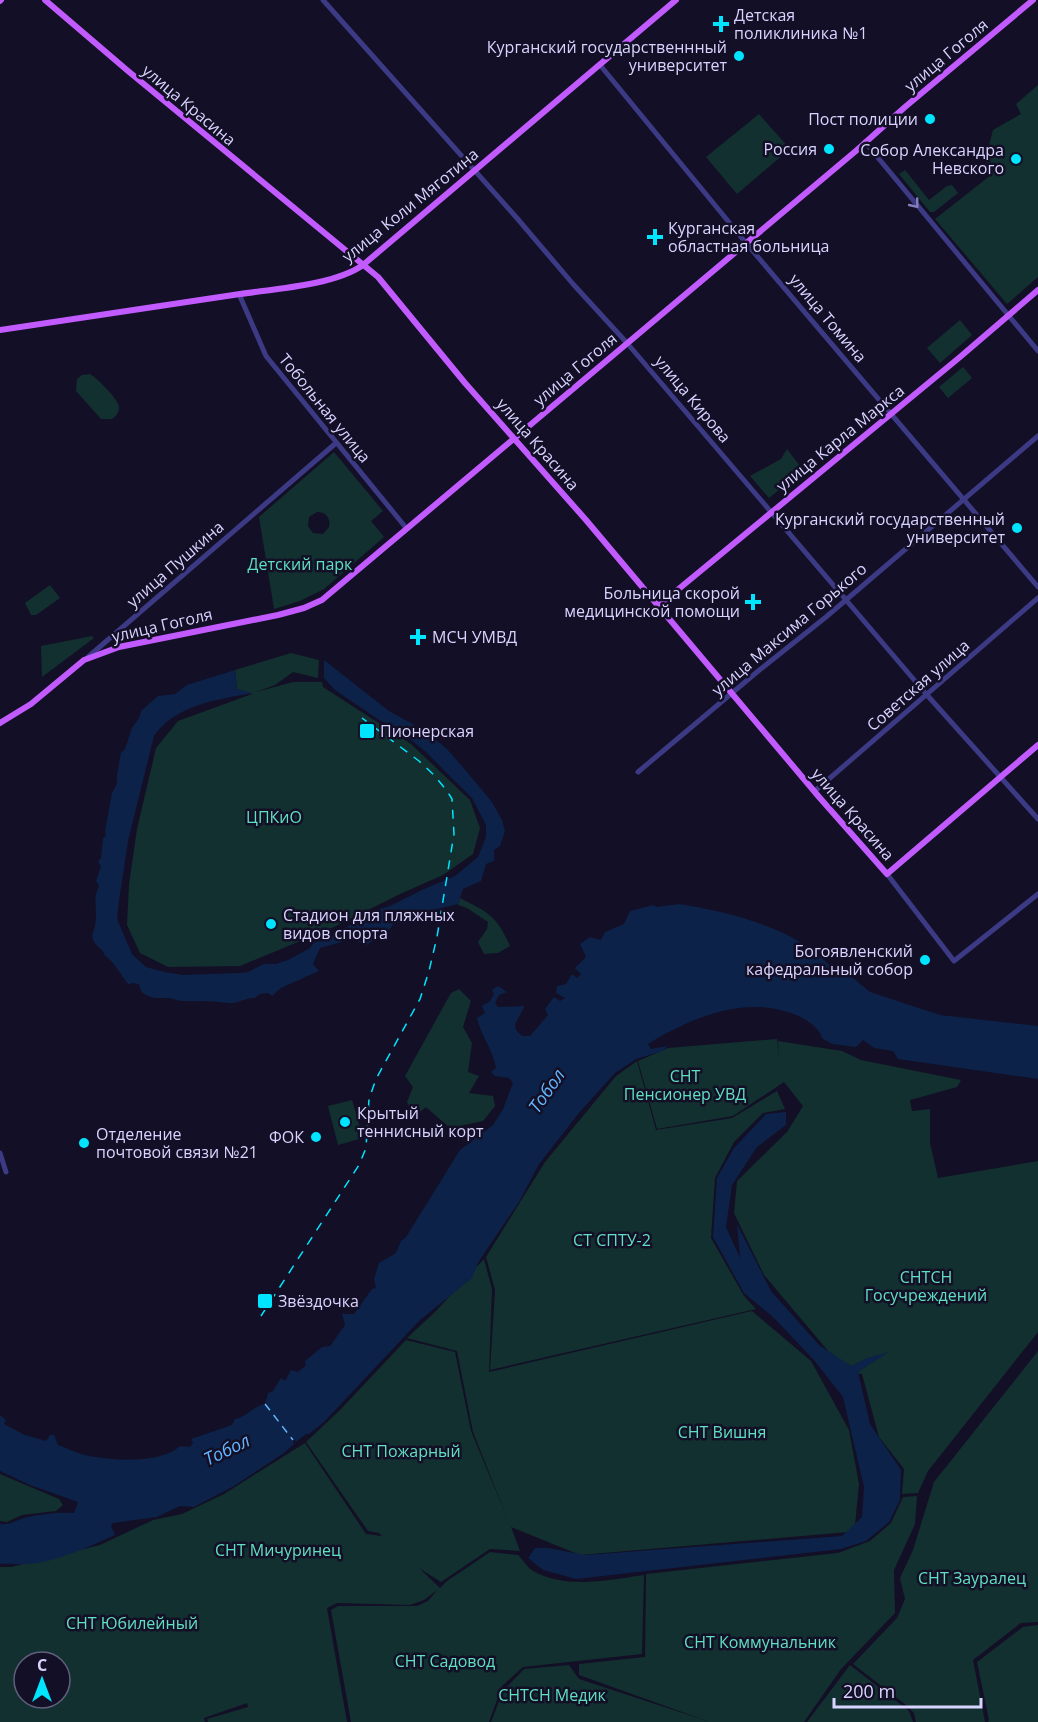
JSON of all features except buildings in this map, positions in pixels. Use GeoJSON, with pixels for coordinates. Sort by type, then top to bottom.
{"type":"FeatureCollection","features":[{"type":"Feature","properties":{"kind":"main road","name":"улица Красина"},"geometry":{"type":"LineString","coordinates":[[45,0],[378,277],[465,383],[887,874]]}},
{"type":"Feature","properties":{"kind":"main road","name":"улица Коли Мяготина"},"geometry":{"type":"LineString","coordinates":[[0,330],[239,294],[351,273],[676,0]]}},
{"type":"Feature","properties":{"kind":"main road","name":"улица Гоголя"},"geometry":{"type":"LineString","coordinates":[[84,660],[118,647],[278,615],[322,600],[1033,0]]}},
{"type":"Feature","properties":{"kind":"main road","name":"улица Карла Маркса"},"geometry":{"type":"LineString","coordinates":[[658,606],[1038,290]]}},
{"type":"Feature","properties":{"kind":"main road","name":"улица Пушкина"},"geometry":{"type":"LineString","coordinates":[[0,723],[32,704],[84,660]]}},
{"type":"Feature","properties":{"kind":"main road"},"geometry":{"type":"LineString","coordinates":[[887,874],[1038,745]]}},
{"type":"Feature","properties":{"kind":"street","name":"улица Кирова"},"geometry":{"type":"LineString","coordinates":[[323,0],[627,343],[927,695],[1002,776],[1038,819]]}},
{"type":"Feature","properties":{"kind":"street","name":"улица Томина"},"geometry":{"type":"LineString","coordinates":[[600,65],[746,243],[1038,587]]}},
{"type":"Feature","properties":{"kind":"street"},"geometry":{"type":"LineString","coordinates":[[865,142],[1038,351]]}},
{"type":"Feature","properties":{"kind":"street","name":"Тобольная улица"},"geometry":{"type":"LineString","coordinates":[[239,294],[266,356],[407,529]]}},
{"type":"Feature","properties":{"kind":"street","name":"улица Максима Горького"},"geometry":{"type":"LineString","coordinates":[[638,772],[847,599],[1038,435]]}},
{"type":"Feature","properties":{"kind":"street","name":"улица Пушкина"},"geometry":{"type":"LineString","coordinates":[[84,660],[336,443]]}},
{"type":"Feature","properties":{"kind":"street","name":"Советская улица"},"geometry":{"type":"LineString","coordinates":[[815,791],[1038,598]]}},
{"type":"Feature","properties":{"kind":"street","name":"улица Красина"},"geometry":{"type":"LineString","coordinates":[[887,874],[954,961],[1038,894]]}},
{"type":"Feature","properties":{"kind":"street"},"geometry":{"type":"LineString","coordinates":[[0,1153],[6,1173]]}},
{"type":"Feature","properties":{"kind":"green space"},"geometry":{"type":"Polygon","coordinates":[[[1038,85],[1038,277],[1007,304],[935,219],[991,175],[985,160],[993,130],[1021,114],[1016,104],[1038,85]]]}},
{"type":"Feature","properties":{"kind":"green space"},"geometry":{"type":"Polygon","coordinates":[[[759,114],[790,149],[737,194],[706,157],[759,114]]]}},
{"type":"Feature","properties":{"kind":"green space"},"geometry":{"type":"Polygon","coordinates":[[[905,170],[929,200],[947,186],[952,185],[958,193],[934,212],[930,212],[899,174],[905,170]]]}},
{"type":"Feature","properties":{"kind":"green space"},"geometry":{"type":"Polygon","coordinates":[[[960,320],[972,335],[940,363],[927,348],[960,320]]]}},
{"type":"Feature","properties":{"kind":"green space"},"geometry":{"type":"Polygon","coordinates":[[[963,367],[972,378],[948,398],[939,387],[963,367]]]}},
{"type":"Feature","properties":{"kind":"green space"},"geometry":{"type":"Polygon","coordinates":[[[90,374],[107,389],[118,403],[118,411],[112,419],[101,419],[76,391],[77,379],[82,375],[90,374]]]}},
{"type":"Feature","properties":{"kind":"green space"},"geometry":{"type":"Polygon","coordinates":[[[787,449],[803,470],[769,498],[750,476],[781,459],[787,449]]]}},
{"type":"Feature","properties":{"kind":"green space","name":"Детский парк"},"geometry":{"type":"Polygon","coordinates":[[[334,452],[383,511],[371,521],[384,537],[324,589],[300,601],[274,609],[259,517],[334,452]],[[320,512],[309,517],[308,526],[313,533],[323,534],[329,524],[325,514],[320,512]]]}},
{"type":"Feature","properties":{"kind":"green space"},"geometry":{"type":"Polygon","coordinates":[[[50,585],[60,598],[36,615],[31,615],[25,603],[50,585]]]}},
{"type":"Feature","properties":{"kind":"green space"},"geometry":{"type":"Polygon","coordinates":[[[92,636],[94,638],[42,677],[41,646],[92,636]]]}},
{"type":"Feature","properties":{"kind":"green space","name":"ЦПКиО"},"geometry":{"type":"Polygon","coordinates":[[[291,653],[319,660],[318,678],[293,672],[275,685],[256,692],[293,682],[322,682],[323,687],[411,744],[470,800],[480,828],[473,854],[443,875],[334,927],[240,966],[168,967],[140,953],[127,925],[129,884],[137,829],[156,748],[178,721],[252,694],[237,689],[235,670],[291,653]]]}},
{"type":"Feature","properties":{"kind":"green space"},"geometry":{"type":"Polygon","coordinates":[[[460,898],[491,916],[510,946],[498,953],[484,954],[478,942],[487,929],[488,922],[467,908],[458,905],[460,898]]]}},
{"type":"Feature","properties":{"kind":"green space"},"geometry":{"type":"Polygon","coordinates":[[[459,989],[471,1001],[463,1027],[472,1043],[468,1072],[479,1076],[469,1093],[493,1096],[495,1106],[483,1121],[450,1128],[426,1107],[414,1117],[407,1102],[413,1087],[405,1076],[451,993],[459,989]]]}},
{"type":"Feature","properties":{"kind":"green space","name":"СНТСН Госучреждений"},"geometry":{"type":"Polygon","coordinates":[[[777,1039],[779,1056],[778,1041],[842,1051],[861,1060],[961,1080],[957,1087],[910,1100],[912,1111],[930,1109],[930,1143],[938,1178],[1038,1161],[1038,1332],[928,1471],[918,1493],[902,1494],[904,1469],[879,1437],[862,1374],[845,1371],[764,1275],[734,1213],[737,1181],[787,1132],[803,1106],[784,1082],[733,1116],[657,1129],[638,1061],[668,1048],[777,1039]]]}},
{"type":"Feature","properties":{"kind":"green space","name":"СТ СПТУ-2"},"geometry":{"type":"Polygon","coordinates":[[[637,1061],[656,1130],[732,1118],[777,1091],[785,1109],[763,1113],[734,1142],[715,1178],[711,1238],[744,1296],[756,1309],[490,1370],[495,1290],[486,1257],[545,1162],[616,1076],[637,1061]]]}},
{"type":"Feature","properties":{"kind":"green space","name":"Крытый теннисный корт"},"geometry":{"type":"Polygon","coordinates":[[[352,1100],[363,1138],[338,1145],[328,1106],[352,1100]]]}},
{"type":"Feature","properties":{"kind":"green space"},"geometry":{"type":"Polygon","coordinates":[[[484,1259],[492,1289],[489,1372],[752,1311],[811,1361],[849,1430],[859,1484],[855,1525],[848,1532],[580,1555],[511,1527],[520,1551],[490,1549],[441,1582],[419,1568],[440,1588],[490,1552],[518,1555],[532,1571],[561,1580],[589,1582],[644,1575],[642,1654],[523,1667],[502,1686],[489,1722],[351,1722],[331,1610],[338,1606],[417,1606],[428,1601],[437,1590],[424,1600],[410,1605],[337,1603],[327,1608],[347,1722],[208,1722],[207,1719],[248,1707],[247,1703],[204,1718],[205,1722],[0,1722],[0,1567],[11,1567],[100,1545],[153,1520],[182,1514],[224,1494],[305,1443],[366,1534],[382,1536],[379,1533],[368,1531],[306,1442],[340,1410],[406,1340],[455,1352],[471,1431],[508,1520],[473,1432],[457,1351],[407,1338],[435,1312],[484,1259]]]}},
{"type":"Feature","properties":{"kind":"green space","name":"СНТ Зауралец"},"geometry":{"type":"Polygon","coordinates":[[[1038,1351],[1038,1622],[1021,1623],[973,1660],[985,1722],[916,1722],[914,1713],[906,1705],[853,1664],[897,1618],[905,1599],[900,1578],[913,1550],[934,1482],[1038,1351]]]}},
{"type":"Feature","properties":{"kind":"green space"},"geometry":{"type":"Polygon","coordinates":[[[0,1474],[59,1499],[63,1505],[56,1511],[22,1515],[7,1522],[0,1521],[0,1474]]]}},
{"type":"Feature","properties":{"kind":"green space","name":"СНТ Коммунальник"},"geometry":{"type":"Polygon","coordinates":[[[917,1496],[915,1524],[894,1570],[895,1613],[841,1669],[804,1722],[491,1722],[503,1691],[524,1669],[569,1665],[579,1679],[707,1721],[579,1675],[579,1664],[645,1657],[646,1574],[838,1553],[870,1541],[891,1523],[903,1497],[917,1496]]]}},
{"type":"Feature","properties":{"kind":"green space"},"geometry":{"type":"Polygon","coordinates":[[[1038,1625],[1038,1722],[988,1722],[977,1662],[1023,1627],[1038,1625]]]}},
{"type":"Feature","properties":{"kind":"green space"},"geometry":{"type":"Polygon","coordinates":[[[850,1665],[909,1711],[913,1722],[807,1722],[850,1665]]]}},
{"type":"Feature","properties":{"kind":"water"},"geometry":{"type":"Polygon","coordinates":[[[324,660],[389,711],[425,731],[446,748],[462,766],[492,802],[502,820],[505,831],[500,846],[494,850],[494,861],[486,864],[481,881],[463,889],[458,904],[433,910],[404,924],[395,922],[389,930],[376,932],[372,941],[366,946],[356,940],[349,940],[320,948],[313,964],[319,971],[281,988],[272,996],[268,993],[260,994],[255,998],[228,1003],[180,1001],[170,998],[154,998],[144,994],[139,984],[129,985],[94,942],[92,936],[96,921],[96,896],[99,886],[96,881],[101,866],[98,862],[101,858],[103,838],[106,836],[112,793],[117,784],[121,753],[125,749],[141,711],[158,696],[175,694],[187,685],[235,670],[237,689],[253,693],[212,701],[186,710],[163,725],[154,736],[128,841],[117,919],[132,954],[146,967],[183,975],[248,972],[264,964],[276,964],[288,960],[310,948],[314,942],[323,941],[374,911],[455,876],[478,857],[486,837],[486,825],[472,798],[426,752],[396,728],[379,720],[335,690],[324,678],[324,660]]]}},
{"type":"Feature","properties":{"kind":"water","name":"Тобол"},"geometry":{"type":"Polygon","coordinates":[[[679,904],[741,917],[782,932],[817,954],[832,968],[839,966],[870,992],[940,1015],[1038,1026],[1038,1079],[898,1059],[893,1051],[874,1048],[863,1040],[856,1047],[832,1044],[822,1038],[818,1030],[808,1021],[777,1009],[738,1008],[719,1012],[664,1034],[648,1044],[651,1049],[667,1046],[663,1051],[636,1059],[615,1073],[579,1113],[539,1164],[519,1202],[479,1261],[472,1278],[420,1320],[324,1422],[309,1434],[296,1442],[292,1440],[294,1444],[284,1453],[234,1486],[194,1507],[180,1506],[157,1517],[113,1523],[111,1526],[115,1535],[62,1557],[29,1564],[0,1564],[0,1524],[43,1514],[74,1513],[78,1502],[30,1485],[0,1471],[0,1415],[6,1420],[4,1424],[25,1435],[46,1441],[50,1435],[54,1435],[58,1445],[78,1453],[108,1459],[135,1460],[161,1456],[180,1446],[190,1447],[193,1443],[191,1439],[232,1425],[235,1419],[265,1404],[268,1393],[273,1391],[281,1378],[285,1381],[291,1370],[298,1372],[306,1365],[305,1361],[322,1347],[330,1346],[345,1325],[342,1314],[354,1314],[372,1289],[376,1288],[374,1279],[379,1263],[396,1253],[401,1241],[406,1237],[460,1150],[493,1125],[503,1109],[513,1083],[509,1078],[495,1076],[491,1072],[496,1068],[477,1018],[485,1013],[482,1006],[490,1001],[494,994],[492,990],[498,986],[507,992],[499,995],[495,1003],[498,1007],[525,1006],[515,1024],[516,1030],[522,1036],[530,1036],[548,1015],[545,1009],[554,997],[560,1001],[565,998],[556,993],[557,986],[566,984],[572,974],[577,978],[581,974],[575,968],[586,957],[580,944],[590,937],[601,940],[605,932],[624,924],[630,911],[653,905],[657,907],[679,904]]]}},
{"type":"Feature","properties":{"kind":"water"},"geometry":{"type":"Polygon","coordinates":[[[786,1112],[786,1125],[757,1147],[732,1185],[726,1227],[740,1258],[737,1224],[771,1291],[819,1345],[851,1366],[867,1358],[889,1352],[858,1372],[870,1424],[901,1470],[900,1500],[889,1522],[866,1541],[841,1549],[576,1579],[543,1570],[528,1558],[535,1548],[548,1548],[585,1555],[842,1536],[862,1517],[864,1487],[843,1397],[813,1359],[773,1317],[744,1293],[713,1237],[717,1178],[734,1148],[766,1114],[786,1112]]]}},
{"type":"Feature","properties":{"kind":"ferry route"},"geometry":{"type":"LineString","coordinates":[[265,1404],[293,1440]]}},
{"type":"Feature","properties":{"kind":"railway"},"geometry":{"type":"LineString","coordinates":[[261,1316],[359,1165],[366,1148],[369,1099],[376,1079],[420,999],[437,937],[454,834],[452,799],[434,775],[419,761],[362,718]]}},
{"type":"Feature","properties":{"kind":"place","name":"Детская поликлиника №1"},"geometry":{"type":"Point","coordinates":[721,24]}},
{"type":"Feature","properties":{"kind":"place","name":"Курганский государственнный университет"},"geometry":{"type":"Point","coordinates":[739,56]}},
{"type":"Feature","properties":{"kind":"place","name":"Пост полиции"},"geometry":{"type":"Point","coordinates":[930,119]}},
{"type":"Feature","properties":{"kind":"place","name":"Россия"},"geometry":{"type":"Point","coordinates":[829,149]}},
{"type":"Feature","properties":{"kind":"place","name":"Собор Александра Невского"},"geometry":{"type":"Point","coordinates":[1016,159]}},
{"type":"Feature","properties":{"kind":"place","name":"Курганская областная больница"},"geometry":{"type":"Point","coordinates":[655,237]}},
{"type":"Feature","properties":{"kind":"place","name":"Курганский государственный университет"},"geometry":{"type":"Point","coordinates":[1017,528]}},
{"type":"Feature","properties":{"kind":"place","name":"Больница скорой медицинской помощи"},"geometry":{"type":"Point","coordinates":[753,602]}},
{"type":"Feature","properties":{"kind":"place","name":"МСЧ УМВД"},"geometry":{"type":"Point","coordinates":[418,637]}},
{"type":"Feature","properties":{"kind":"place","name":"Пионерская"},"geometry":{"type":"Point","coordinates":[367,731]}},
{"type":"Feature","properties":{"kind":"place","name":"Стадион для пляжных видов спорта"},"geometry":{"type":"Point","coordinates":[271,924]}},
{"type":"Feature","properties":{"kind":"place","name":"Богоявленский кафедральный собор"},"geometry":{"type":"Point","coordinates":[925,960]}},
{"type":"Feature","properties":{"kind":"place","name":"Крытый теннисный корт"},"geometry":{"type":"Point","coordinates":[345,1122]}},
{"type":"Feature","properties":{"kind":"place","name":"ФОК"},"geometry":{"type":"Point","coordinates":[316,1137]}},
{"type":"Feature","properties":{"kind":"place","name":"Отделение почтовой связи №21"},"geometry":{"type":"Point","coordinates":[84,1143]}},
{"type":"Feature","properties":{"kind":"place","name":"Звёздочка"},"geometry":{"type":"Point","coordinates":[265,1301]}},
{"type":"Feature","properties":{"kind":"park label","name":"СНТ Пенсионер УВД"},"geometry":{"type":"Point","coordinates":[685,1085]}},
{"type":"Feature","properties":{"kind":"park label","name":"СНТ Вишня"},"geometry":{"type":"Point","coordinates":[722,1432]}},
{"type":"Feature","properties":{"kind":"park label","name":"СНТ Пожарный"},"geometry":{"type":"Point","coordinates":[401,1451]}},
{"type":"Feature","properties":{"kind":"park label","name":"СНТ Мичуринец"},"geometry":{"type":"Point","coordinates":[278,1550]}},
{"type":"Feature","properties":{"kind":"park label","name":"СНТ Юбилейный"},"geometry":{"type":"Point","coordinates":[132,1623]}},
{"type":"Feature","properties":{"kind":"park label","name":"СНТ Садовод"},"geometry":{"type":"Point","coordinates":[445,1661]}},
{"type":"Feature","properties":{"kind":"park label","name":"СНТСН Медик"},"geometry":{"type":"Point","coordinates":[552,1695]}}]}
